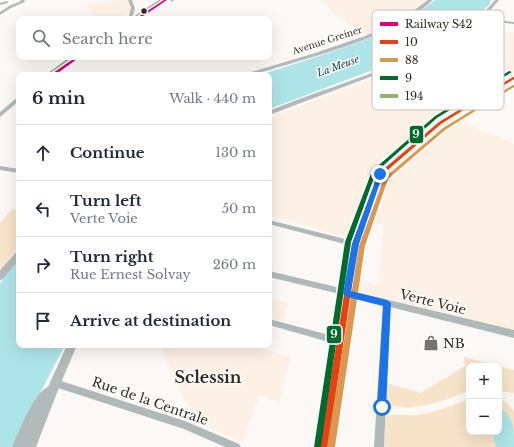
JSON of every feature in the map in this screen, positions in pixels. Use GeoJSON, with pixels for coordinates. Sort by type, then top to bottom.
{"type":"FeatureCollection","features":[{"type":"Feature","properties":{"kind":"main road"},"geometry":{"type":"LineString","coordinates":[[0,13],[5,4],[12,0]]}},
{"type":"Feature","properties":{"kind":"main road"},"geometry":{"type":"LineString","coordinates":[[0,13],[14,5],[22,3],[22,0]]}},
{"type":"Feature","properties":{"kind":"main road"},"geometry":{"type":"LineString","coordinates":[[130,0],[134,10],[140,14]]}},
{"type":"Feature","properties":{"kind":"main road"},"geometry":{"type":"LineString","coordinates":[[136,16],[162,0]]}},
{"type":"Feature","properties":{"kind":"main road","name":"Avenue Greiner"},"geometry":{"type":"LineString","coordinates":[[416,10],[431,0]]}},
{"type":"Feature","properties":{"kind":"main road"},"geometry":{"type":"LineString","coordinates":[[487,10],[495,1]]}},
{"type":"Feature","properties":{"kind":"main road"},"geometry":{"type":"LineString","coordinates":[[5,4],[14,5]]}},
{"type":"Feature","properties":{"kind":"main road"},"geometry":{"type":"LineString","coordinates":[[134,10],[150,8]]}},
{"type":"Feature","properties":{"kind":"main road"},"geometry":{"type":"LineString","coordinates":[[131,16],[134,10]]}},
{"type":"Feature","properties":{"kind":"main road","name":"Avenue Greiner"},"geometry":{"type":"LineString","coordinates":[[253,72],[372,33]]}},
{"type":"Feature","properties":{"kind":"main road"},"geometry":{"type":"LineString","coordinates":[[51,72],[68,60]]}},
{"type":"Feature","properties":{"kind":"main road"},"geometry":{"type":"LineString","coordinates":[[272,112],[306,97],[372,74]]}},
{"type":"Feature","properties":{"kind":"main road"},"geometry":{"type":"LineString","coordinates":[[0,115],[16,101]]}},
{"type":"Feature","properties":{"kind":"main road"},"geometry":{"type":"LineString","coordinates":[[0,276],[16,257]]}},
{"type":"Feature","properties":{"kind":"main road"},"geometry":{"type":"LineString","coordinates":[[30,447],[71,348]]}},
{"type":"Feature","properties":{"kind":"main road"},"geometry":{"type":"LineString","coordinates":[[18,447],[38,406],[55,383]]}},
{"type":"Feature","properties":{"kind":"street"},"geometry":{"type":"LineString","coordinates":[[504,22],[514,23]]}},
{"type":"Feature","properties":{"kind":"street"},"geometry":{"type":"LineString","coordinates":[[504,84],[514,78]]}},
{"type":"Feature","properties":{"kind":"street"},"geometry":{"type":"LineString","coordinates":[[324,447],[355,244],[380,174],[440,123],[462,110]]}},
{"type":"Feature","properties":{"kind":"street"},"geometry":{"type":"LineString","coordinates":[[0,168],[16,171]]}},
{"type":"Feature","properties":{"kind":"street"},"geometry":{"type":"LineString","coordinates":[[272,223],[355,244]]}},
{"type":"Feature","properties":{"kind":"street","name":"Verte Voie"},"geometry":{"type":"LineString","coordinates":[[272,275],[514,334]]}},
{"type":"Feature","properties":{"kind":"street"},"geometry":{"type":"LineString","coordinates":[[380,447],[387,303]]}},
{"type":"Feature","properties":{"kind":"street"},"geometry":{"type":"LineString","coordinates":[[272,323],[340,342]]}},
{"type":"Feature","properties":{"kind":"street","name":"Rue de la Centrale"},"geometry":{"type":"LineString","coordinates":[[55,383],[185,425],[236,447]]}},
{"type":"Feature","properties":{"kind":"shaded area"},"geometry":{"type":"Polygon","coordinates":[[[117,0],[128,0],[131,12],[124,13],[125,16],[94,16],[87,5],[117,0]]]}},
{"type":"Feature","properties":{"kind":"shaded area"},"geometry":{"type":"Polygon","coordinates":[[[320,0],[429,0],[413,10],[372,10],[372,31],[363,35],[351,27],[320,0]]]}},
{"type":"Feature","properties":{"kind":"shaded area"},"geometry":{"type":"Polygon","coordinates":[[[504,31],[514,33],[514,76],[504,82],[504,31]]]}},
{"type":"Feature","properties":{"kind":"shaded area"},"geometry":{"type":"Polygon","coordinates":[[[372,79],[372,110],[458,110],[433,125],[378,170],[374,177],[352,239],[272,216],[272,118],[282,113],[372,79]]]}},
{"type":"Feature","properties":{"kind":"shaded area"},"geometry":{"type":"Polygon","coordinates":[[[454,117],[514,144],[514,331],[353,290],[354,281],[378,286],[384,225],[369,220],[381,179],[441,126],[454,117]]]}},
{"type":"Feature","properties":{"kind":"shaded area"},"geometry":{"type":"Polygon","coordinates":[[[12,209],[16,210],[16,250],[0,269],[0,223],[12,209]]]}},
{"type":"Feature","properties":{"kind":"shaded area"},"geometry":{"type":"Polygon","coordinates":[[[272,299],[288,303],[283,322],[272,319],[272,299]]]}},
{"type":"Feature","properties":{"kind":"shaded area"},"geometry":{"type":"Polygon","coordinates":[[[160,348],[260,348],[290,357],[280,402],[259,395],[243,442],[212,429],[201,422],[184,399],[160,348]]]}},
{"type":"Feature","properties":{"kind":"shaded area"},"geometry":{"type":"Polygon","coordinates":[[[464,357],[487,363],[466,363],[466,392],[438,402],[413,407],[392,405],[385,399],[386,383],[421,393],[465,366],[464,357]]]}},
{"type":"Feature","properties":{"kind":"shaded area"},"geometry":{"type":"Polygon","coordinates":[[[502,367],[514,370],[514,393],[502,391],[502,367]]]}},
{"type":"Feature","properties":{"kind":"shaded area"},"geometry":{"type":"Polygon","coordinates":[[[466,400],[466,435],[502,435],[502,400],[505,402],[514,411],[514,447],[384,447],[385,417],[393,415],[425,414],[466,400]]]}},
{"type":"Feature","properties":{"kind":"water"},"geometry":{"type":"Polygon","coordinates":[[[435,0],[491,0],[489,5],[483,10],[421,10],[435,0]]]}},
{"type":"Feature","properties":{"kind":"water","name":"La Meuse"},"geometry":{"type":"Polygon","coordinates":[[[372,36],[372,70],[272,108],[272,72],[269,72],[351,45],[372,36]]]}},
{"type":"Feature","properties":{"kind":"water"},"geometry":{"type":"Polygon","coordinates":[[[16,264],[16,348],[63,348],[12,447],[0,447],[0,283],[16,264]]]}},
{"type":"Feature","properties":{"kind":"water"},"geometry":{"type":"Polygon","coordinates":[[[502,408],[508,415],[512,424],[514,447],[496,447],[494,435],[502,435],[502,408]]]}},
{"type":"Feature","properties":{"kind":"rail line","name":"S42"},"geometry":{"type":"LineString","coordinates":[[142,16],[166,0]]}},
{"type":"Feature","properties":{"kind":"rail line","name":"S42"},"geometry":{"type":"LineString","coordinates":[[56,72],[74,60]]}},
{"type":"Feature","properties":{"kind":"transit line","name":"194"},"geometry":{"type":"LineString","coordinates":[[136,16],[161,0]]}},
{"type":"Feature","properties":{"kind":"transit line","name":"194"},"geometry":{"type":"LineString","coordinates":[[51,72],[68,60]]}},
{"type":"Feature","properties":{"kind":"transit line","name":"9"},"geometry":{"type":"LineString","coordinates":[[504,76],[510,72]]}},
{"type":"Feature","properties":{"kind":"transit line","name":"10"},"geometry":{"type":"LineString","coordinates":[[504,84],[514,78]]}},
{"type":"Feature","properties":{"kind":"transit line","name":"88"},"geometry":{"type":"LineString","coordinates":[[504,92],[514,86]]}},
{"type":"Feature","properties":{"kind":"transit line","name":"9"},"geometry":{"type":"LineString","coordinates":[[317,446],[348,242],[374,171],[436,117],[448,110]]}},
{"type":"Feature","properties":{"kind":"transit line","name":"10"},"geometry":{"type":"LineString","coordinates":[[324,447],[355,244],[380,174],[440,123],[461,110]]}},
{"type":"Feature","properties":{"kind":"transit line","name":"88"},"geometry":{"type":"LineString","coordinates":[[331,447],[362,246],[386,178],[444,129],[475,110]]}},
{"type":"Feature","properties":{"kind":"place","name":"NB"},"geometry":{"type":"Point","coordinates":[431,343]}},
{"type":"Feature","properties":{"kind":"district","name":"Sclessin"},"geometry":{"type":"Point","coordinates":[208,377]}},
{"type":"Feature","properties":{"kind":"route"},"geometry":{"type":"LineString","coordinates":[[380,174],[355,244],[347,294],[387,303],[382,407]]}}]}
